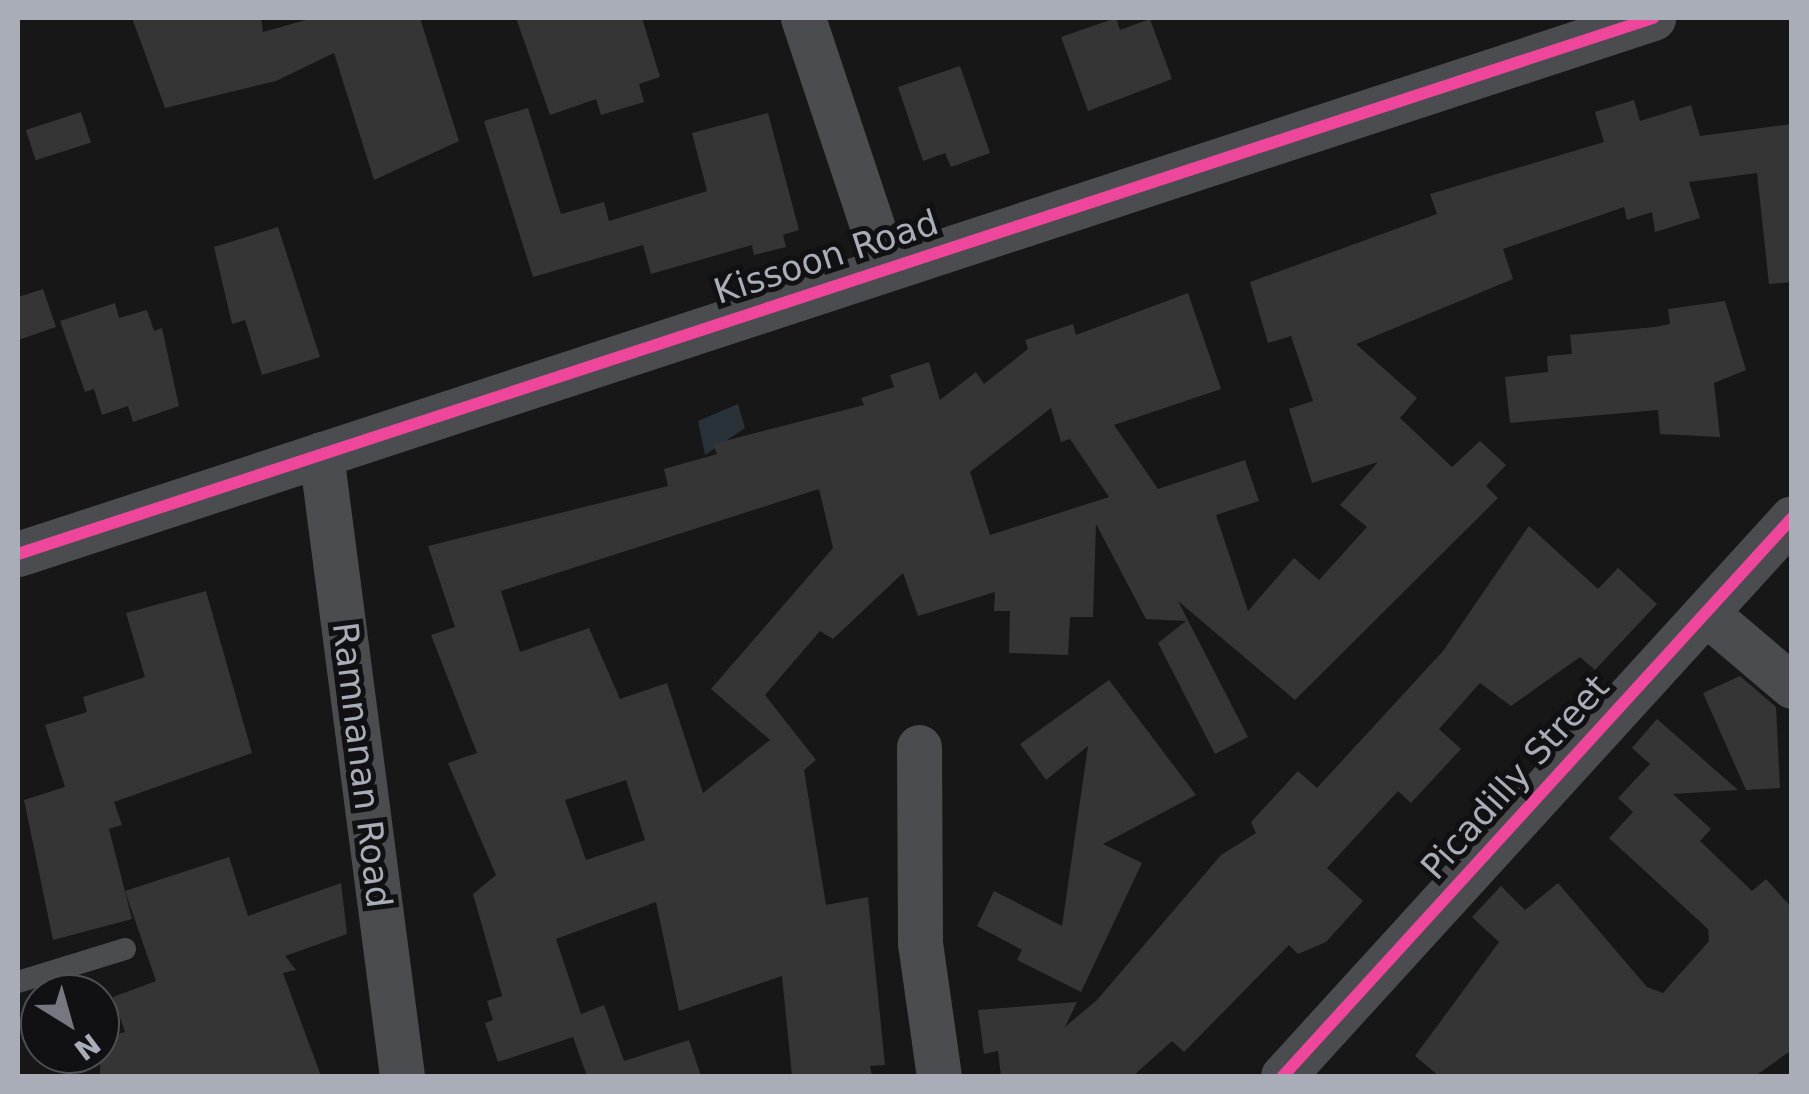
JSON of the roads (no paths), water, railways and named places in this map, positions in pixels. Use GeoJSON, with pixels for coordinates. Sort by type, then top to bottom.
{"type":"FeatureCollection","features":[{"type":"Feature","properties":{"kind":"street"},"geometry":{"type":"LineString","coordinates":[[803,18],[886,268]]}},
{"type":"Feature","properties":{"kind":"street","name":"Kissoon Road"},"geometry":{"type":"LineString","coordinates":[[18,554],[1653,18]]}},
{"type":"Feature","properties":{"kind":"street","name":"Ramnanan Road"},"geometry":{"type":"LineString","coordinates":[[322,454],[402,1076]]}},
{"type":"Feature","properties":{"kind":"street","name":"Picadilly Street"},"geometry":{"type":"LineString","coordinates":[[1293,1073],[1792,518]]}},
{"type":"Feature","properties":{"kind":"street"},"geometry":{"type":"LineString","coordinates":[[1706,613],[1792,686]]}},
{"type":"Feature","properties":{"kind":"street"},"geometry":{"type":"LineString","coordinates":[[919,747],[920,943],[939,1076]]}},
{"type":"Feature","properties":{"kind":"lane"},"geometry":{"type":"LineString","coordinates":[[18,982],[125,949]]}}]}
